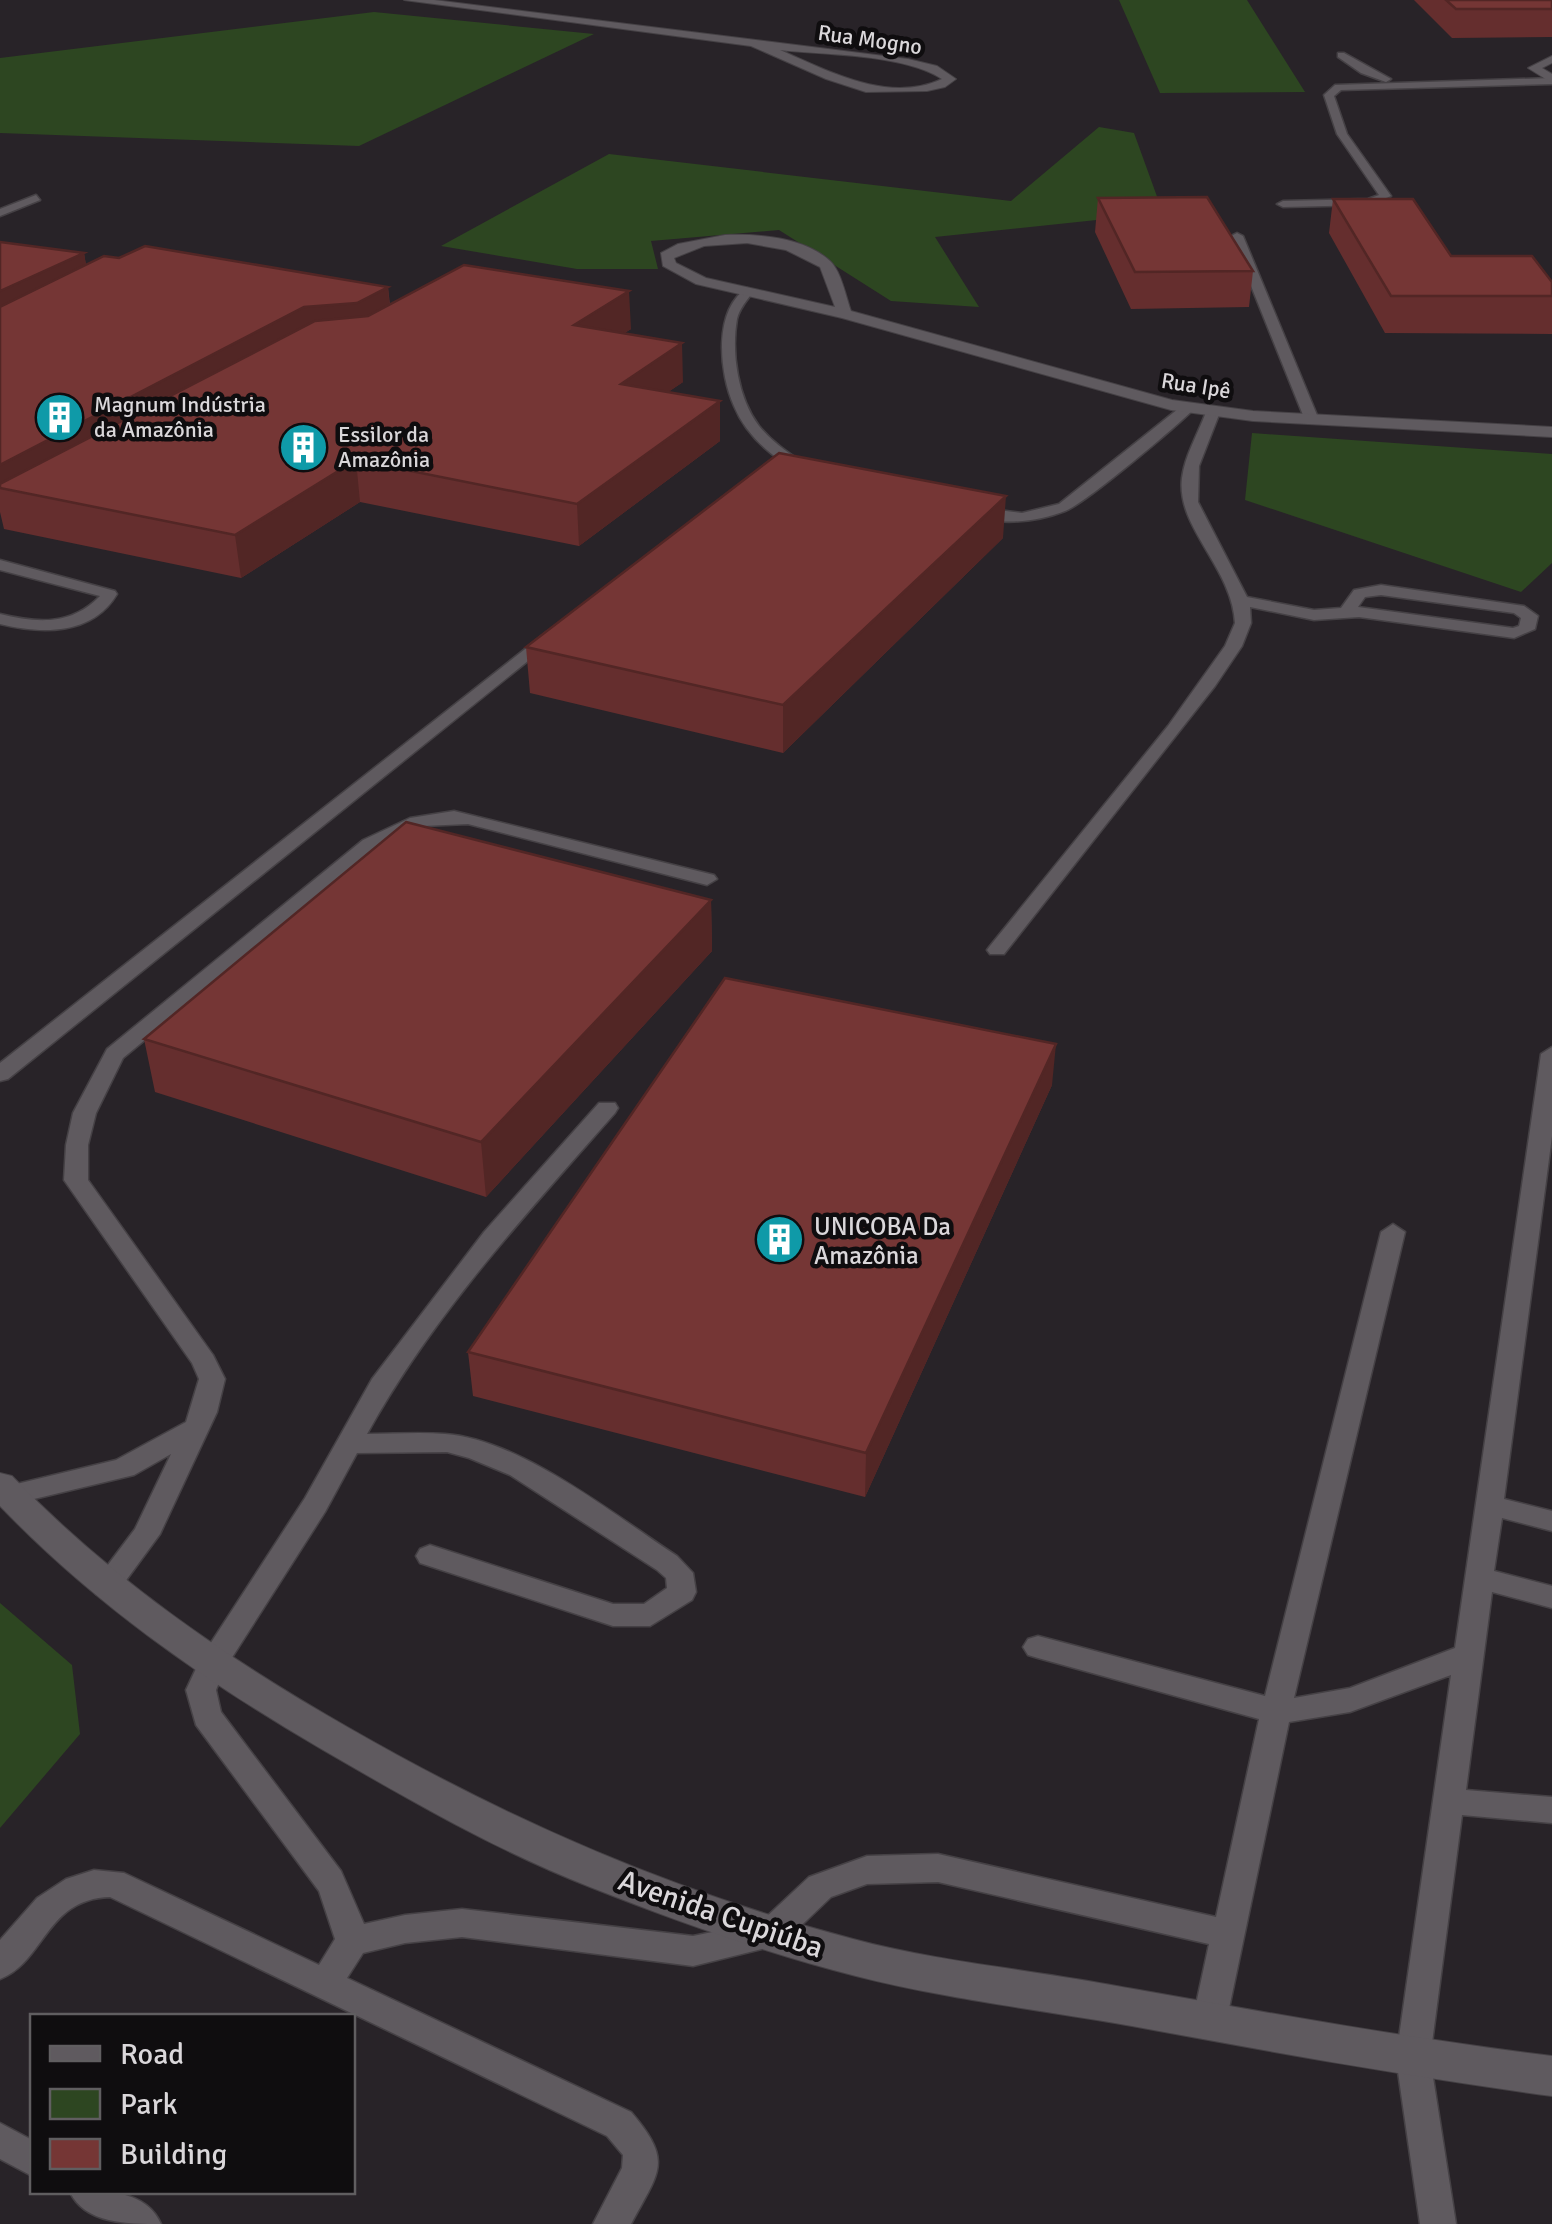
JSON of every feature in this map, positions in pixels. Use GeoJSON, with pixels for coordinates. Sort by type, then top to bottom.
{"type":"FeatureCollection","features":[{"type":"Feature","properties":{"kind":"street","name":"Rua Mogno"},"geometry":{"type":"LineString","coordinates":[[409,0],[908,62],[933,68],[950,79],[944,84],[904,90],[854,87],[755,44]]}},
{"type":"Feature","properties":{"kind":"street"},"geometry":{"type":"LineString","coordinates":[[1552,59],[1534,68],[1552,80]]}},
{"type":"Feature","properties":{"kind":"street","name":"Rua Ipê"},"geometry":{"type":"LineString","coordinates":[[845,314],[826,266],[798,250],[764,242],[727,240],[677,249],[666,256],[670,266],[686,275],[845,314],[1120,394],[1188,408],[1312,420],[1552,432]]}},
{"type":"Feature","properties":{"kind":"street","name":"Avenida Cupiúba"},"geometry":{"type":"LineString","coordinates":[[4,1490],[106,1586],[211,1666],[472,1814],[598,1873],[770,1934],[859,1959],[1414,2058],[1552,2076]]}},
{"type":"Feature","properties":{"kind":"lane"},"geometry":{"type":"LineString","coordinates":[[1341,55],[1364,71],[1416,85]]}},
{"type":"Feature","properties":{"kind":"lane"},"geometry":{"type":"LineString","coordinates":[[1284,204],[1383,199],[1342,134],[1329,95],[1338,87],[1552,80]]}},
{"type":"Feature","properties":{"kind":"lane"},"geometry":{"type":"LineString","coordinates":[[0,212],[36,198]]}},
{"type":"Feature","properties":{"kind":"lane"},"geometry":{"type":"LineString","coordinates":[[1237,236],[1312,420]]}},
{"type":"Feature","properties":{"kind":"lane"},"geometry":{"type":"LineString","coordinates":[[747,292],[730,315],[737,398],[751,429],[776,453],[820,476]]}},
{"type":"Feature","properties":{"kind":"lane"},"geometry":{"type":"LineString","coordinates":[[950,506],[1022,518],[1049,514],[1064,507],[1188,408]]}},
{"type":"Feature","properties":{"kind":"lane"},"geometry":{"type":"LineString","coordinates":[[997,950],[1210,682],[1244,626],[1240,588],[1191,502],[1189,481],[1213,412]]}},
{"type":"Feature","properties":{"kind":"lane"},"geometry":{"type":"LineString","coordinates":[[0,565],[109,594],[104,604],[58,628],[34,628],[0,620]]}},
{"type":"Feature","properties":{"kind":"lane"},"geometry":{"type":"LineString","coordinates":[[1241,600],[1321,616],[1346,611],[1514,633],[1527,629],[1530,616],[1518,609],[1372,590],[1360,593],[1346,611]]}},
{"type":"Feature","properties":{"kind":"lane"},"geometry":{"type":"LineString","coordinates":[[5,1064],[560,627]]}},
{"type":"Feature","properties":{"kind":"lane"},"geometry":{"type":"LineString","coordinates":[[106,1586],[146,1534],[210,1394],[212,1380],[204,1360],[76,1180],[74,1150],[81,1116],[94,1086],[115,1054],[370,844],[417,820],[468,818],[707,879]]}},
{"type":"Feature","properties":{"kind":"lane"},"geometry":{"type":"LineString","coordinates":[[1438,2224],[1414,2058],[1437,1909],[1466,1656],[1552,1054]]}},
{"type":"Feature","properties":{"kind":"lane"},"geometry":{"type":"LineString","coordinates":[[327,1982],[352,1941],[344,1909],[330,1881],[207,1716],[202,1690],[211,1666],[351,1444],[381,1386],[493,1237],[607,1108]]}},
{"type":"Feature","properties":{"kind":"lane"},"geometry":{"type":"LineString","coordinates":[[1209,2023],[1276,1711],[1393,1232]]}},
{"type":"Feature","properties":{"kind":"lane"},"geometry":{"type":"LineString","coordinates":[[4,1490],[124,1468],[168,1447],[192,1430]]}},
{"type":"Feature","properties":{"kind":"lane"},"geometry":{"type":"LineString","coordinates":[[351,1444],[447,1443],[520,1468],[667,1563],[679,1573],[682,1592],[650,1615],[612,1615],[430,1556]]}},
{"type":"Feature","properties":{"kind":"lane"},"geometry":{"type":"LineString","coordinates":[[1490,1506],[1552,1520]]}},
{"type":"Feature","properties":{"kind":"lane"},"geometry":{"type":"LineString","coordinates":[[1478,1578],[1552,1596]]}},
{"type":"Feature","properties":{"kind":"lane"},"geometry":{"type":"LineString","coordinates":[[1038,1647],[1276,1711],[1305,1711],[1370,1694],[1466,1656]]}},
{"type":"Feature","properties":{"kind":"lane"},"geometry":{"type":"LineString","coordinates":[[1448,1800],[1552,1810]]}},
{"type":"Feature","properties":{"kind":"lane"},"geometry":{"type":"LineString","coordinates":[[352,1941],[405,1929],[462,1923],[693,1951],[770,1934],[820,1887],[866,1870],[938,1868],[1228,1934]]}},
{"type":"Feature","properties":{"kind":"lane"},"geometry":{"type":"LineString","coordinates":[[0,1964],[58,1898],[80,1884],[114,1884],[619,2124],[641,2150],[640,2171],[611,2224]]}},
{"type":"Feature","properties":{"kind":"lane"},"geometry":{"type":"LineString","coordinates":[[0,2140],[30,2158]]}},
{"type":"Feature","properties":{"kind":"lane"},"geometry":{"type":"LineString","coordinates":[[91,2194],[143,2224]]}},
{"type":"Feature","properties":{"kind":"green space"},"geometry":{"type":"Polygon","coordinates":[[[1119,0],[1247,0],[1305,92],[1160,93],[1119,0]]]}},
{"type":"Feature","properties":{"kind":"green space"},"geometry":{"type":"Polygon","coordinates":[[[374,12],[594,34],[359,146],[0,133],[0,58],[374,12]]]}},
{"type":"Feature","properties":{"kind":"green space"},"geometry":{"type":"Polygon","coordinates":[[[1099,127],[1134,133],[1163,213],[935,237],[979,307],[891,301],[779,230],[651,241],[658,269],[577,269],[441,246],[609,154],[1011,201],[1099,127]]]}},
{"type":"Feature","properties":{"kind":"green space"},"geometry":{"type":"Polygon","coordinates":[[[1252,433],[1552,454],[1552,563],[1521,592],[1245,500],[1252,433]]]}},
{"type":"Feature","properties":{"kind":"green space"},"geometry":{"type":"Polygon","coordinates":[[[0,1603],[72,1665],[80,1734],[0,1828],[0,1603]]]}},
{"type":"Feature","properties":{"kind":"building"},"geometry":{"type":"Polygon","coordinates":[[[1446,0],[1552,0],[1552,9],[1456,9],[1446,0]]]}},
{"type":"Feature","properties":{"kind":"building"},"geometry":{"type":"Polygon","coordinates":[[[1207,197],[1253,271],[1135,272],[1098,198],[1207,197]]]}},
{"type":"Feature","properties":{"kind":"building"},"geometry":{"type":"Polygon","coordinates":[[[1333,199],[1413,199],[1451,256],[1532,256],[1552,282],[1552,296],[1391,296],[1333,199]]]}},
{"type":"Feature","properties":{"kind":"building"},"geometry":{"type":"Polygon","coordinates":[[[0,242],[84,253],[0,291],[0,242]]]}},
{"type":"Feature","properties":{"kind":"building","name":"Magnum Indústria da Amazônia"},"geometry":{"type":"Polygon","coordinates":[[[145,246],[388,287],[357,303],[304,307],[0,465],[0,307],[104,256],[119,258],[145,246]]]}},
{"type":"Feature","properties":{"kind":"building"},"geometry":{"type":"Polygon","coordinates":[[[464,265],[629,291],[574,325],[682,343],[621,384],[720,401],[577,504],[356,460],[235,535],[0,488],[0,484],[315,321],[368,316],[464,265]]]}},
{"type":"Feature","properties":{"kind":"building"},"geometry":{"type":"Polygon","coordinates":[[[779,453],[1006,496],[783,705],[526,647],[779,453]]]}},
{"type":"Feature","properties":{"kind":"building"},"geometry":{"type":"Polygon","coordinates":[[[406,822],[711,900],[481,1142],[144,1039],[406,822]]]}},
{"type":"Feature","properties":{"kind":"building","name":"UNICOBA Da Amazônia"},"geometry":{"type":"Polygon","coordinates":[[[725,978],[1056,1044],[866,1453],[468,1352],[725,978]]]}},
{"type":"Feature","properties":{"kind":"place","name":"Magnum Indústria da Amazônia"},"geometry":{"type":"Point","coordinates":[59,417]}},
{"type":"Feature","properties":{"kind":"place","name":"Essilor da Amazônia"},"geometry":{"type":"Point","coordinates":[303,447]}},
{"type":"Feature","properties":{"kind":"place","name":"UNICOBA Da Amazônia"},"geometry":{"type":"Point","coordinates":[779,1240]}}]}
